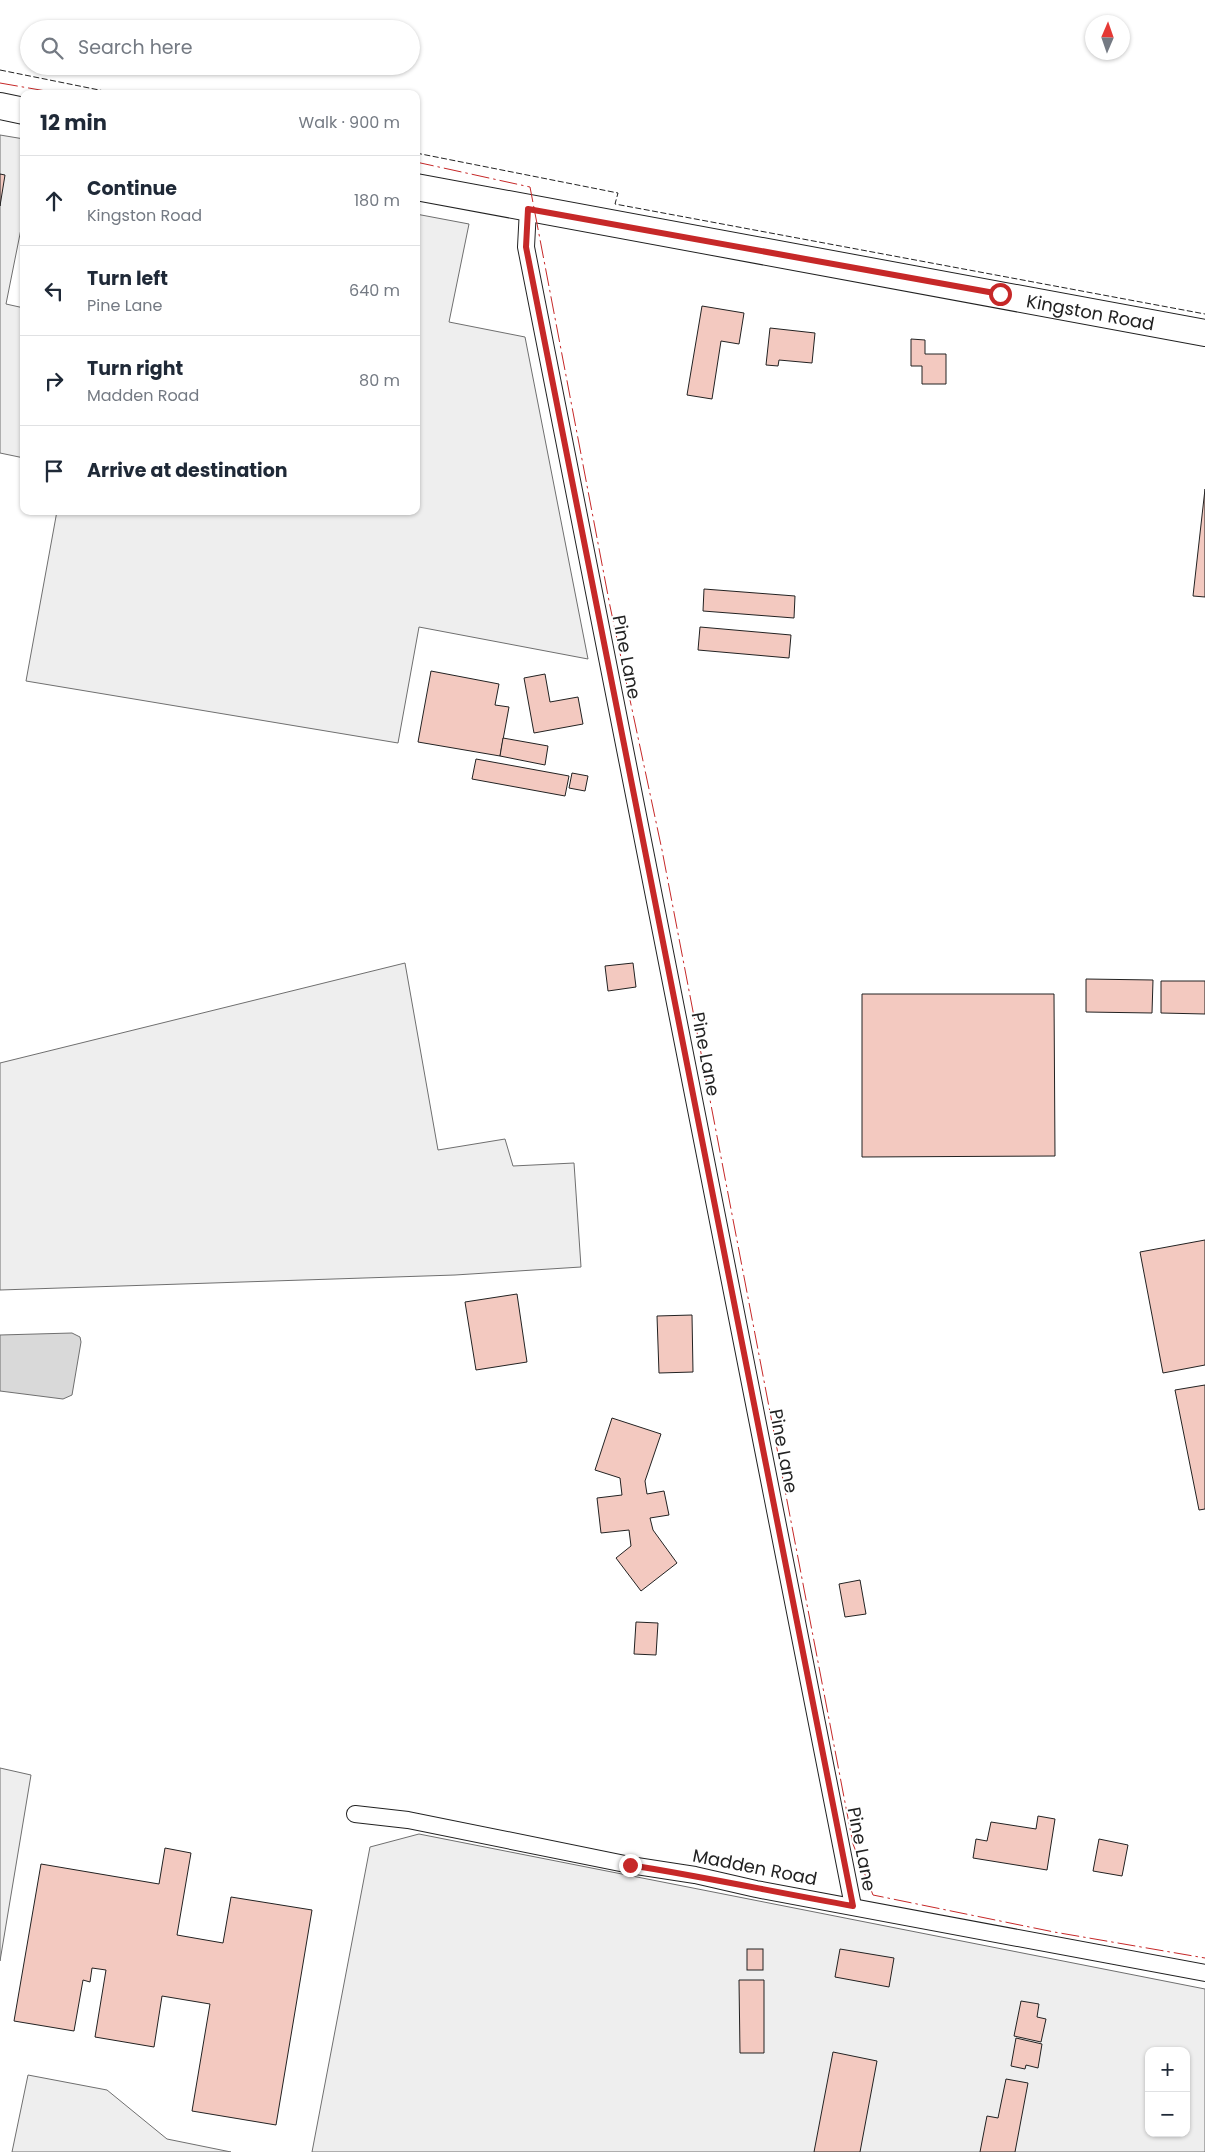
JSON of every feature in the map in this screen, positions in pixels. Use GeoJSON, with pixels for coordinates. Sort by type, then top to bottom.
{"type":"FeatureCollection","features":[{"type":"Feature","properties":{"kind":"main road"},"geometry":{"type":"LineString","coordinates":[[0,106],[20,110]]}},
{"type":"Feature","properties":{"kind":"main road","name":"Kingston Road"},"geometry":{"type":"LineString","coordinates":[[420,188],[1205,333]]}},
{"type":"Feature","properties":{"kind":"street","name":"Pine Lane"},"geometry":{"type":"LineString","coordinates":[[528,209],[526,247],[853,1906]]}},
{"type":"Feature","properties":{"kind":"street","name":"Madden Road"},"geometry":{"type":"LineString","coordinates":[[355,1814],[408,1820],[630,1865],[695,1875],[756,1889],[1205,1973]]}},
{"type":"Feature","properties":{"kind":"shaded area"},"geometry":{"type":"Polygon","coordinates":[[[0,135],[20,138],[20,234],[6,304],[20,307],[20,457],[0,453],[0,135]]]}},
{"type":"Feature","properties":{"kind":"shaded area"},"geometry":{"type":"Polygon","coordinates":[[[420,215],[469,224],[449,322],[525,337],[588,659],[419,627],[398,743],[26,681],[56,515],[420,515],[420,215]]]}},
{"type":"Feature","properties":{"kind":"shaded area"},"geometry":{"type":"Polygon","coordinates":[[[405,963],[438,1150],[505,1139],[513,1166],[574,1163],[581,1267],[455,1275],[0,1290],[0,1063],[405,963]]]}},
{"type":"Feature","properties":{"kind":"shaded area"},"geometry":{"type":"Polygon","coordinates":[[[72,1333],[80,1337],[81,1342],[72,1395],[63,1399],[0,1391],[0,1335],[72,1333]]]}},
{"type":"Feature","properties":{"kind":"shaded area"},"geometry":{"type":"Polygon","coordinates":[[[0,1768],[31,1775],[0,1961],[0,1768]]]}},
{"type":"Feature","properties":{"kind":"shaded area"},"geometry":{"type":"Polygon","coordinates":[[[419,1834],[1205,1989],[1205,2152],[312,2152],[370,1847],[419,1834]]]}},
{"type":"Feature","properties":{"kind":"shaded area"},"geometry":{"type":"Polygon","coordinates":[[[28,2075],[107,2090],[167,2139],[231,2152],[12,2152],[28,2075]]]}},
{"type":"Feature","properties":{"kind":"building"},"geometry":{"type":"Polygon","coordinates":[[[0,174],[5,175],[0,206],[0,174]]]}},
{"type":"Feature","properties":{"kind":"building"},"geometry":{"type":"Polygon","coordinates":[[[702,306],[744,313],[739,344],[721,341],[712,399],[687,395],[702,306]]]}},
{"type":"Feature","properties":{"kind":"building"},"geometry":{"type":"Polygon","coordinates":[[[770,328],[815,333],[812,363],[779,360],[778,366],[766,365],[770,328]]]}},
{"type":"Feature","properties":{"kind":"building"},"geometry":{"type":"Polygon","coordinates":[[[911,339],[925,340],[925,354],[946,354],[946,384],[922,384],[922,366],[911,366],[911,339]]]}},
{"type":"Feature","properties":{"kind":"building"},"geometry":{"type":"Polygon","coordinates":[[[1205,489],[1205,597],[1193,596],[1205,489]]]}},
{"type":"Feature","properties":{"kind":"building"},"geometry":{"type":"Polygon","coordinates":[[[704,589],[795,596],[794,618],[703,611],[704,589]]]}},
{"type":"Feature","properties":{"kind":"building"},"geometry":{"type":"Polygon","coordinates":[[[700,627],[791,635],[789,658],[698,650],[700,627]]]}},
{"type":"Feature","properties":{"kind":"building"},"geometry":{"type":"Polygon","coordinates":[[[431,671],[499,684],[495,705],[509,707],[500,756],[418,742],[431,671]]]}},
{"type":"Feature","properties":{"kind":"building"},"geometry":{"type":"Polygon","coordinates":[[[545,674],[550,702],[578,697],[583,724],[534,733],[524,678],[545,674]]]}},
{"type":"Feature","properties":{"kind":"building"},"geometry":{"type":"Polygon","coordinates":[[[503,738],[548,746],[545,765],[500,756],[503,738]]]}},
{"type":"Feature","properties":{"kind":"building"},"geometry":{"type":"Polygon","coordinates":[[[476,759],[569,776],[565,796],[472,779],[476,759]]]}},
{"type":"Feature","properties":{"kind":"building"},"geometry":{"type":"Polygon","coordinates":[[[572,773],[588,776],[585,791],[569,788],[572,773]]]}},
{"type":"Feature","properties":{"kind":"building"},"geometry":{"type":"Polygon","coordinates":[[[633,963],[636,987],[608,991],[605,966],[633,963]]]}},
{"type":"Feature","properties":{"kind":"building"},"geometry":{"type":"Polygon","coordinates":[[[1086,979],[1153,980],[1152,1013],[1086,1012],[1086,979]]]}},
{"type":"Feature","properties":{"kind":"building"},"geometry":{"type":"Polygon","coordinates":[[[1161,981],[1205,981],[1205,1014],[1161,1013],[1161,981]]]}},
{"type":"Feature","properties":{"kind":"building"},"geometry":{"type":"Polygon","coordinates":[[[862,994],[1054,994],[1055,1156],[862,1157],[862,994]]]}},
{"type":"Feature","properties":{"kind":"building"},"geometry":{"type":"Polygon","coordinates":[[[1205,1240],[1205,1365],[1163,1373],[1140,1252],[1205,1240]]]}},
{"type":"Feature","properties":{"kind":"building"},"geometry":{"type":"Polygon","coordinates":[[[517,1294],[527,1362],[476,1370],[465,1302],[517,1294]]]}},
{"type":"Feature","properties":{"kind":"building"},"geometry":{"type":"Polygon","coordinates":[[[692,1315],[693,1372],[659,1373],[657,1316],[692,1315]]]}},
{"type":"Feature","properties":{"kind":"building"},"geometry":{"type":"Polygon","coordinates":[[[1205,1385],[1205,1509],[1199,1510],[1175,1390],[1205,1385]]]}},
{"type":"Feature","properties":{"kind":"building"},"geometry":{"type":"Polygon","coordinates":[[[612,1418],[661,1434],[645,1481],[647,1494],[664,1491],[669,1515],[650,1518],[653,1530],[677,1563],[641,1591],[616,1558],[631,1546],[629,1530],[601,1533],[597,1498],[622,1495],[620,1478],[595,1470],[612,1418]]]}},
{"type":"Feature","properties":{"kind":"building"},"geometry":{"type":"Polygon","coordinates":[[[860,1580],[866,1614],[845,1617],[839,1584],[860,1580]]]}},
{"type":"Feature","properties":{"kind":"building"},"geometry":{"type":"Polygon","coordinates":[[[636,1622],[658,1623],[656,1655],[634,1654],[636,1622]]]}},
{"type":"Feature","properties":{"kind":"building"},"geometry":{"type":"Polygon","coordinates":[[[1038,1816],[1055,1819],[1047,1870],[973,1858],[976,1839],[987,1841],[991,1822],[1036,1829],[1038,1816]]]}},
{"type":"Feature","properties":{"kind":"building"},"geometry":{"type":"Polygon","coordinates":[[[1099,1839],[1128,1845],[1122,1876],[1093,1871],[1099,1839]]]}},
{"type":"Feature","properties":{"kind":"building"},"geometry":{"type":"Polygon","coordinates":[[[165,1848],[191,1853],[177,1935],[223,1943],[231,1897],[312,1910],[276,2125],[192,2111],[210,2004],[162,1996],[154,2047],[95,2037],[106,1970],[92,1968],[90,1982],[83,1980],[74,2031],[14,2021],[41,1864],[159,1884],[165,1848]]]}},
{"type":"Feature","properties":{"kind":"building"},"geometry":{"type":"Polygon","coordinates":[[[747,1949],[763,1949],[763,1970],[747,1970],[747,1949]]]}},
{"type":"Feature","properties":{"kind":"building"},"geometry":{"type":"Polygon","coordinates":[[[840,1949],[894,1958],[889,1987],[835,1977],[840,1949]]]}},
{"type":"Feature","properties":{"kind":"building"},"geometry":{"type":"Polygon","coordinates":[[[739,1980],[764,1980],[764,2053],[740,2053],[739,1980]]]}},
{"type":"Feature","properties":{"kind":"building"},"geometry":{"type":"Polygon","coordinates":[[[1021,2001],[1039,2004],[1037,2017],[1046,2019],[1041,2042],[1014,2036],[1021,2001]]]}},
{"type":"Feature","properties":{"kind":"building"},"geometry":{"type":"Polygon","coordinates":[[[1016,2038],[1042,2044],[1038,2068],[1026,2065],[1025,2069],[1011,2066],[1016,2038]]]}},
{"type":"Feature","properties":{"kind":"building"},"geometry":{"type":"Polygon","coordinates":[[[833,2052],[877,2061],[860,2152],[814,2152],[833,2052]]]}},
{"type":"Feature","properties":{"kind":"building"},"geometry":{"type":"Polygon","coordinates":[[[1006,2079],[1028,2083],[1015,2152],[980,2152],[987,2116],[998,2118],[1006,2079]]]}},
{"type":"Feature","properties":{"kind":"fence"},"geometry":{"type":"LineString","coordinates":[[0,70],[20,74]]}},
{"type":"Feature","properties":{"kind":"fence"},"geometry":{"type":"LineString","coordinates":[[25,75],[99,90]]}},
{"type":"Feature","properties":{"kind":"fence"},"geometry":{"type":"LineString","coordinates":[[420,154],[618,193],[615,204],[1205,314]]}},
{"type":"Feature","properties":{"kind":"power"},"geometry":{"type":"LineString","coordinates":[[0,83],[40,90]]}},
{"type":"Feature","properties":{"kind":"power"},"geometry":{"type":"LineString","coordinates":[[420,163],[530,187],[610,606],[662,850],[853,1844],[873,1895],[1054,1932],[1205,1958]]}},
{"type":"Feature","properties":{"kind":"route"},"geometry":{"type":"LineString","coordinates":[[630,1865],[695,1875],[756,1889],[853,1906],[526,247],[528,209],[1000,294]]}}]}
